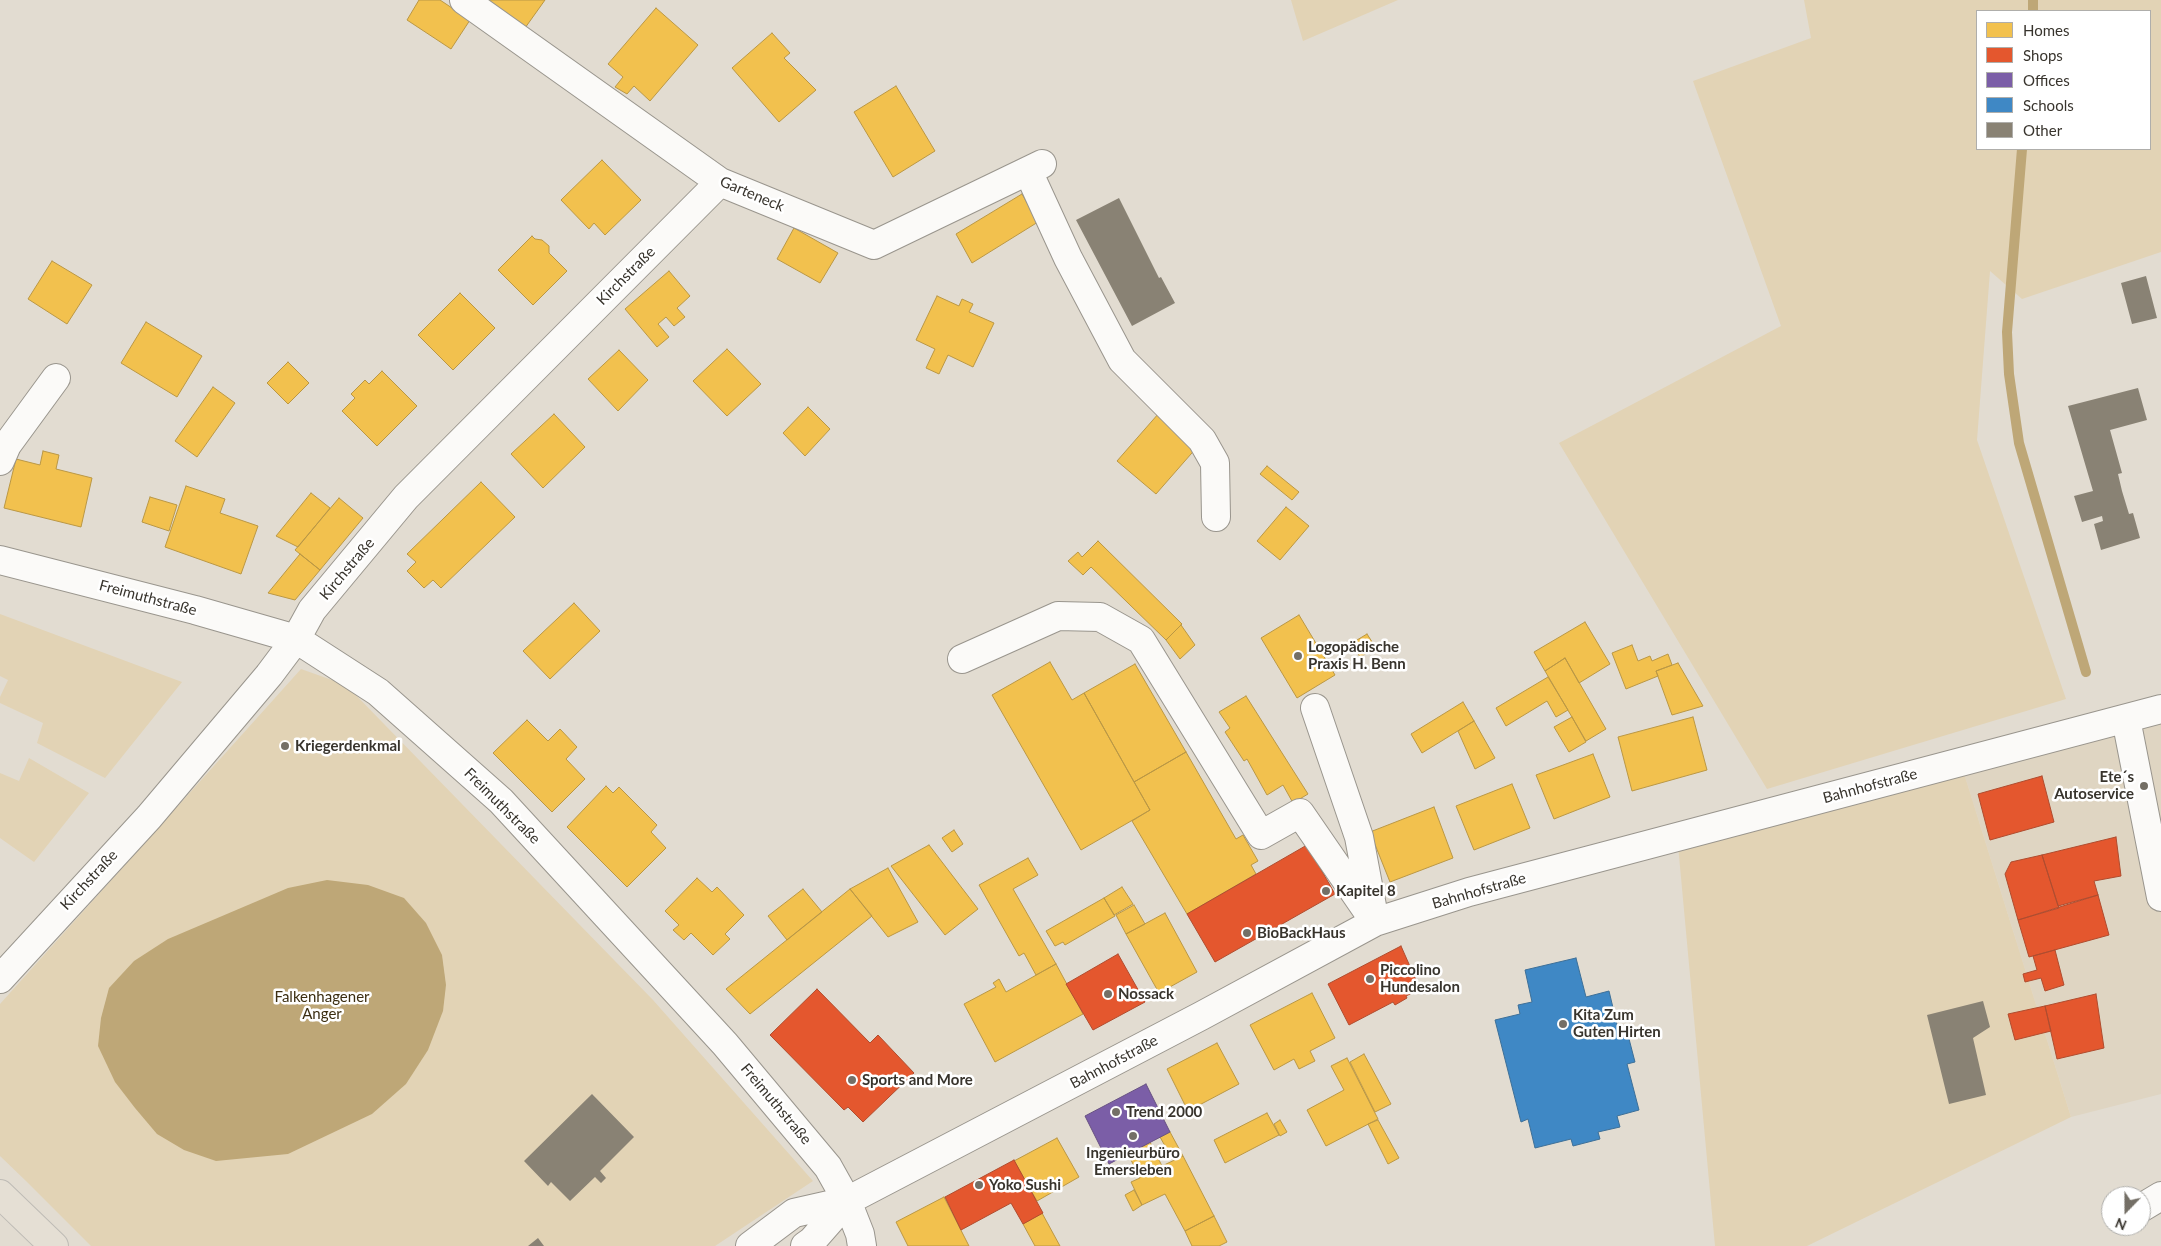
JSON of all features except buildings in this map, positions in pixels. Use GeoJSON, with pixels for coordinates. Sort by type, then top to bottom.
{"type":"FeatureCollection","features":[{"type":"Feature","properties":{"kind":"main road"},"geometry":{"type":"LineString","coordinates":[[0,1194],[54,1246]]}},
{"type":"Feature","properties":{"kind":"street","name":"Garteneck"},"geometry":{"type":"LineString","coordinates":[[464,0],[720,182],[874,245],[1035,167],[1068,258],[1122,360],[1202,440],[1215,463],[1216,517]]}},
{"type":"Feature","properties":{"kind":"street","name":"Kirchstraße"},"geometry":{"type":"LineString","coordinates":[[0,978],[149,817],[269,675],[296,639],[312,610],[406,497],[720,182]]}},
{"type":"Feature","properties":{"kind":"street"},"geometry":{"type":"LineString","coordinates":[[0,461],[7,445],[56,378]]}},
{"type":"Feature","properties":{"kind":"street","name":"Freimuthstraße"},"geometry":{"type":"LineString","coordinates":[[0,560],[195,610],[296,639],[378,692],[501,802],[725,1044],[828,1167],[847,1201],[860,1234],[862,1246]]}},
{"type":"Feature","properties":{"kind":"street"},"geometry":{"type":"LineString","coordinates":[[962,659],[1058,616],[1100,617],[1141,640],[1261,835],[1300,813],[1375,922]]}},
{"type":"Feature","properties":{"kind":"street"},"geometry":{"type":"LineString","coordinates":[[1315,708],[1358,837],[1375,922]]}},
{"type":"Feature","properties":{"kind":"street","name":"Bahnhofstraße"},"geometry":{"type":"LineString","coordinates":[[750,1246],[794,1213],[847,1201],[1209,1012],[1375,922],[1469,892],[2161,709]]}},
{"type":"Feature","properties":{"kind":"street"},"geometry":{"type":"LineString","coordinates":[[2126,718],[2161,897]]}},
{"type":"Feature","properties":{"kind":"street","name":"Bahnhofstraße"},"geometry":{"type":"LineString","coordinates":[[805,1246],[847,1201]]}},
{"type":"Feature","properties":{"kind":"shaded area"},"geometry":{"type":"Polygon","coordinates":[[[2161,722],[2161,1094],[2071,1117],[1963,770],[2161,722]]]}},
{"type":"Feature","properties":{"kind":"shaded area"},"geometry":{"type":"Polygon","coordinates":[[[327,880],[368,885],[404,898],[426,923],[442,955],[446,985],[443,1011],[428,1050],[406,1084],[372,1114],[288,1154],[216,1161],[184,1150],[157,1134],[115,1082],[98,1046],[101,1018],[109,988],[134,961],[168,939],[288,888],[327,880]]]}},
{"type":"Feature","properties":{"kind":"green space"},"geometry":{"type":"Polygon","coordinates":[[[1291,0],[1398,0],[1303,41],[1291,0]]]}},
{"type":"Feature","properties":{"kind":"green space"},"geometry":{"type":"Polygon","coordinates":[[[1804,0],[2161,0],[2161,252],[2022,299],[1990,271],[1977,440],[2066,699],[1767,789],[1559,443],[1781,326],[1693,81],[1811,38],[1804,0]]]}},
{"type":"Feature","properties":{"kind":"green space"},"geometry":{"type":"Polygon","coordinates":[[[0,614],[182,682],[105,778],[37,743],[43,723],[0,703],[0,697],[8,680],[0,676],[0,614]]]}},
{"type":"Feature","properties":{"kind":"green space","name":"Falkenhagener Anger"},"geometry":{"type":"Polygon","coordinates":[[[301,669],[346,685],[653,1000],[813,1181],[715,1246],[91,1246],[0,1156],[0,1004],[301,669]]]}},
{"type":"Feature","properties":{"kind":"green space"},"geometry":{"type":"Polygon","coordinates":[[[29,758],[89,793],[34,862],[0,838],[0,773],[19,781],[29,758]]]}},
{"type":"Feature","properties":{"kind":"green space"},"geometry":{"type":"Polygon","coordinates":[[[1963,770],[2071,1117],[1807,1246],[1715,1246],[1678,845],[1963,770]]]}},
{"type":"Feature","properties":{"kind":"waterway"},"geometry":{"type":"LineString","coordinates":[[2033,0],[2033,10]]}},
{"type":"Feature","properties":{"kind":"waterway"},"geometry":{"type":"LineString","coordinates":[[2022,150],[2007,332],[2009,374],[2019,443],[2086,672]]}},
{"type":"Feature","properties":{"kind":"place","name":"Logopädische Praxis H. Benn"},"geometry":{"type":"Point","coordinates":[1298,656]}},
{"type":"Feature","properties":{"kind":"place","name":"Kriegerdenkmal"},"geometry":{"type":"Point","coordinates":[285,746]}},
{"type":"Feature","properties":{"kind":"place","name":"Ete´s Autoservice"},"geometry":{"type":"Point","coordinates":[2144,786]}},
{"type":"Feature","properties":{"kind":"place","name":"Kapitel 8"},"geometry":{"type":"Point","coordinates":[1326,891]}},
{"type":"Feature","properties":{"kind":"place","name":"BioBackHaus"},"geometry":{"type":"Point","coordinates":[1247,933]}},
{"type":"Feature","properties":{"kind":"place","name":"Piccolino Hundesalon"},"geometry":{"type":"Point","coordinates":[1370,979]}},
{"type":"Feature","properties":{"kind":"place","name":"Nossack"},"geometry":{"type":"Point","coordinates":[1108,994]}},
{"type":"Feature","properties":{"kind":"place","name":"Kita Zum Guten Hirten"},"geometry":{"type":"Point","coordinates":[1563,1024]}},
{"type":"Feature","properties":{"kind":"place","name":"Sports and More"},"geometry":{"type":"Point","coordinates":[852,1080]}},
{"type":"Feature","properties":{"kind":"place","name":"Trend 2000"},"geometry":{"type":"Point","coordinates":[1116,1112]}},
{"type":"Feature","properties":{"kind":"place","name":"Ingenieurbüro Emersleben"},"geometry":{"type":"Point","coordinates":[1133,1136]}},
{"type":"Feature","properties":{"kind":"place","name":"Yoko Sushi"},"geometry":{"type":"Point","coordinates":[979,1185]}}]}
